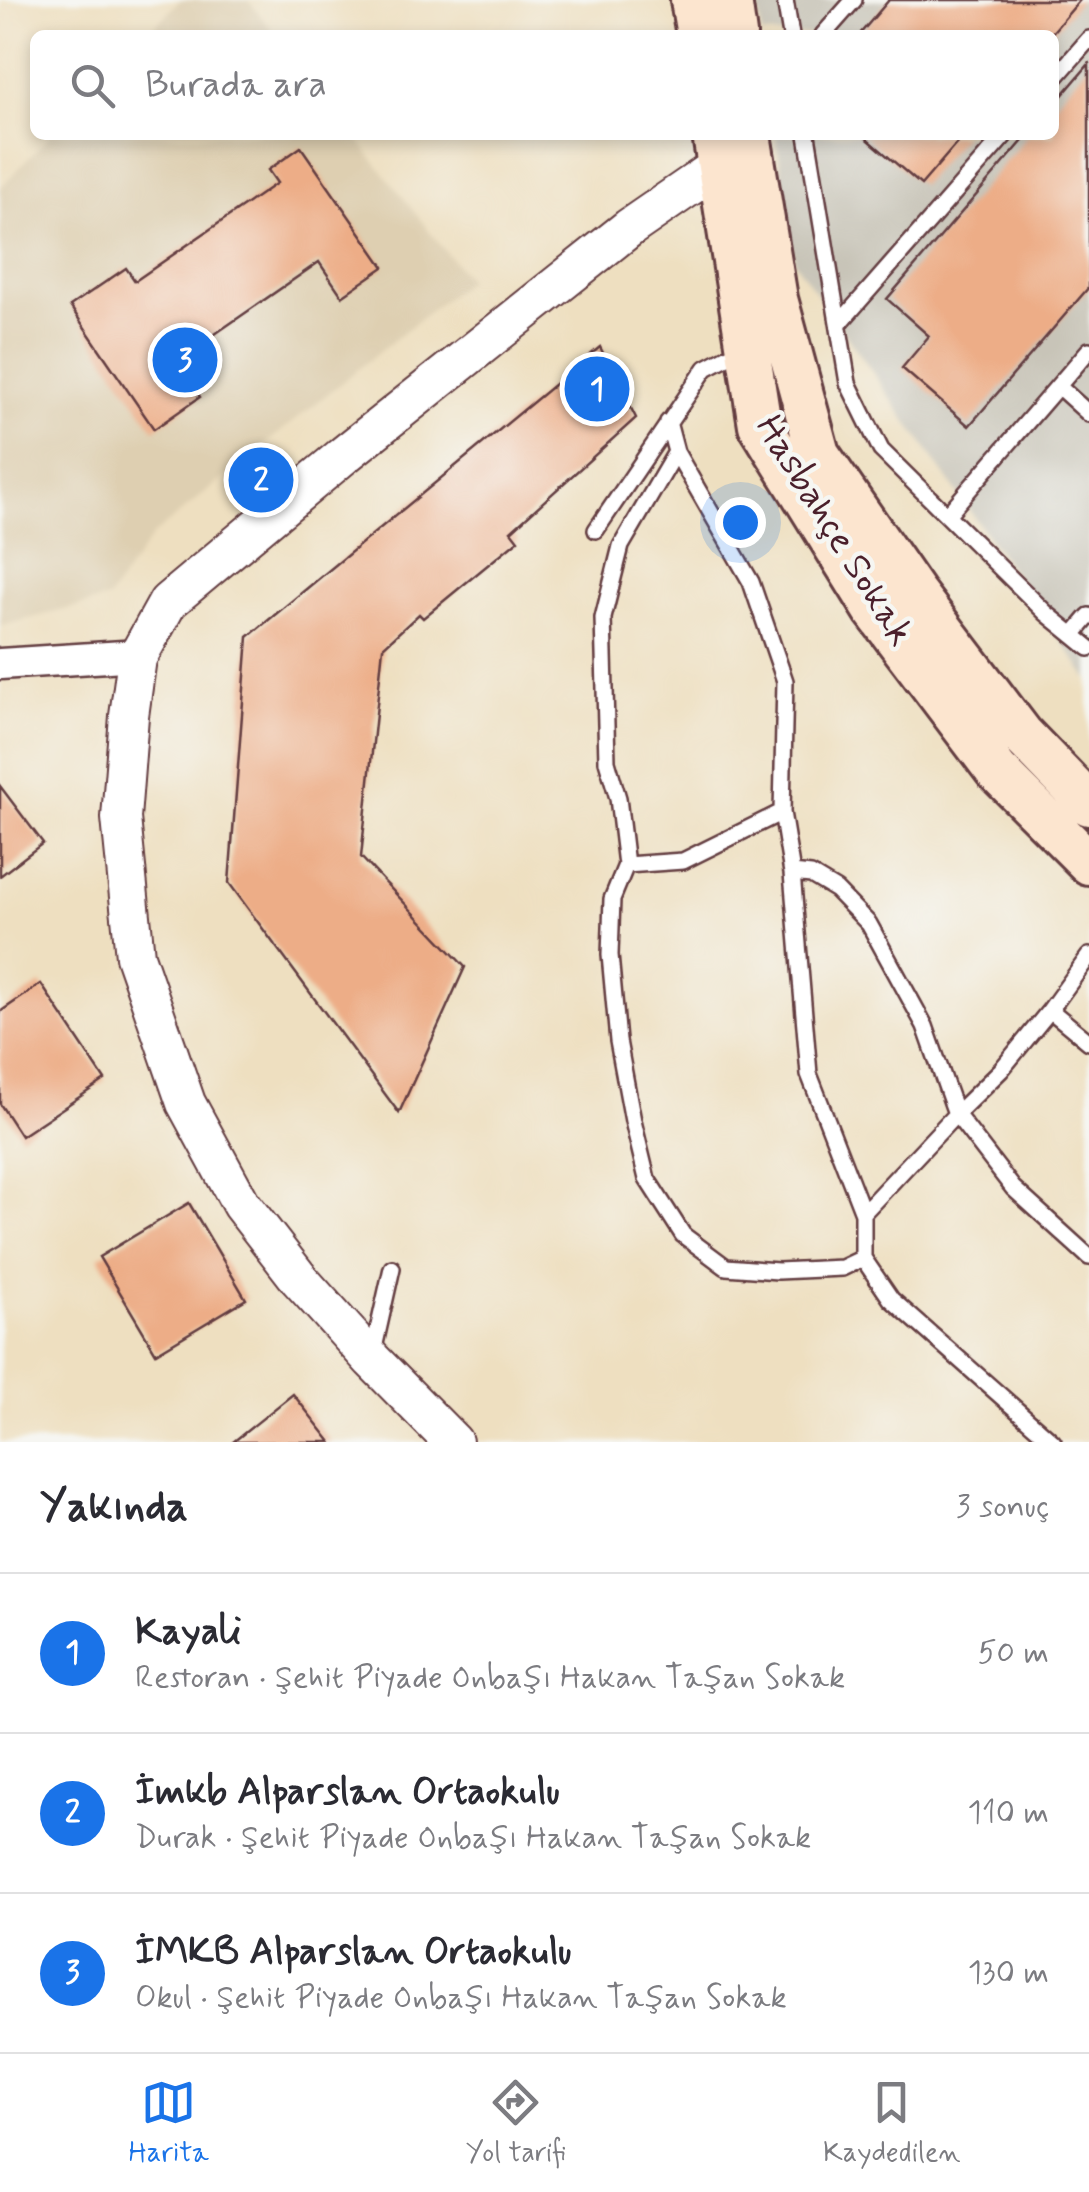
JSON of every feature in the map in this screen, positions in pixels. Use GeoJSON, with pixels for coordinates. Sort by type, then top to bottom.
{"type":"FeatureCollection","features":[{"type":"Feature","properties":{"kind":"main road"},"geometry":{"type":"LineString","coordinates":[[692,0],[697,30]]}},
{"type":"Feature","properties":{"kind":"main road"},"geometry":{"type":"LineString","coordinates":[[730,0],[734,30]]}},
{"type":"Feature","properties":{"kind":"main road","name":"Hasbahçe Sokak"},"geometry":{"type":"LineString","coordinates":[[734,147],[746,347],[760,425],[876,610],[996,770],[1089,864]]}},
{"type":"Feature","properties":{"kind":"main road","name":"Hasbahçe Sokak"},"geometry":{"type":"LineString","coordinates":[[734,147],[818,454],[914,593],[1022,735],[1089,804]]}},
{"type":"Feature","properties":{"kind":"street"},"geometry":{"type":"LineString","coordinates":[[453,1442],[300,1280],[241,1204],[186,1103],[135,956],[121,818],[138,655],[168,602],[344,455],[734,147]]}},
{"type":"Feature","properties":{"kind":"street"},"geometry":{"type":"LineString","coordinates":[[0,664],[138,655]]}},
{"type":"Feature","properties":{"kind":"lane"},"geometry":{"type":"LineString","coordinates":[[785,0],[790,30]]}},
{"type":"Feature","properties":{"kind":"lane"},"geometry":{"type":"LineString","coordinates":[[827,30],[854,0]]}},
{"type":"Feature","properties":{"kind":"lane"},"geometry":{"type":"LineString","coordinates":[[1059,72],[1089,39]]}},
{"type":"Feature","properties":{"kind":"lane"},"geometry":{"type":"LineString","coordinates":[[808,140],[848,383],[881,450],[1046,613],[1089,648]]}},
{"type":"Feature","properties":{"kind":"lane"},"geometry":{"type":"LineString","coordinates":[[839,324],[1000,140]]}},
{"type":"Feature","properties":{"kind":"lane"},"geometry":{"type":"LineString","coordinates":[[596,530],[706,368],[746,347]]}},
{"type":"Feature","properties":{"kind":"lane"},"geometry":{"type":"LineString","coordinates":[[947,515],[1089,350]]}},
{"type":"Feature","properties":{"kind":"lane"},"geometry":{"type":"LineString","coordinates":[[1058,386],[1089,414]]}},
{"type":"Feature","properties":{"kind":"lane"},"geometry":{"type":"LineString","coordinates":[[668,422],[676,452],[751,582],[785,681],[782,812],[792,874],[808,1074],[863,1213],[863,1258],[891,1299],[1052,1442]]}},
{"type":"Feature","properties":{"kind":"lane"},"geometry":{"type":"LineString","coordinates":[[676,452],[622,546],[602,618],[606,761],[618,798],[626,865],[612,899],[610,955],[618,1041],[648,1179],[682,1235],[726,1267],[778,1271],[842,1268],[863,1258]]}},
{"type":"Feature","properties":{"kind":"lane"},"geometry":{"type":"LineString","coordinates":[[1073,634],[1089,616]]}},
{"type":"Feature","properties":{"kind":"lane"},"geometry":{"type":"LineString","coordinates":[[626,865],[683,861],[782,812]]}},
{"type":"Feature","properties":{"kind":"lane"},"geometry":{"type":"LineString","coordinates":[[792,874],[811,875],[836,890],[869,924],[925,1026],[956,1114],[1013,1188],[1089,1257]]}},
{"type":"Feature","properties":{"kind":"lane"},"geometry":{"type":"LineString","coordinates":[[863,1213],[1001,1070],[1089,956]]}},
{"type":"Feature","properties":{"kind":"lane"},"geometry":{"type":"LineString","coordinates":[[1050,1010],[1089,1042]]}},
{"type":"Feature","properties":{"kind":"lane"},"geometry":{"type":"LineString","coordinates":[[372,1360],[392,1268]]}},
{"type":"Feature","properties":{"kind":"shaded area"},"geometry":{"type":"Polygon","coordinates":[[[180,0],[248,0],[272,30],[151,30],[180,0]]]}},
{"type":"Feature","properties":{"kind":"shaded area"},"geometry":{"type":"Polygon","coordinates":[[[757,0],[1089,0],[1089,680],[794,261],[777,140],[1059,140],[1059,30],[761,30],[757,0]]]}},
{"type":"Feature","properties":{"kind":"shaded area"},"geometry":{"type":"Polygon","coordinates":[[[46,140],[358,140],[468,280],[152,536],[108,599],[0,626],[0,188],[46,140]]]}},
{"type":"Feature","properties":{"kind":"building"},"geometry":{"type":"Polygon","coordinates":[[[889,0],[1080,0],[1054,30],[863,30],[889,0]]]}},
{"type":"Feature","properties":{"kind":"building"},"geometry":{"type":"Polygon","coordinates":[[[1089,64],[1089,287],[969,426],[902,368],[929,336],[887,299],[1024,140],[1059,140],[1059,99],[1089,64]]]}},
{"type":"Feature","properties":{"kind":"building"},"geometry":{"type":"Polygon","coordinates":[[[869,140],[960,140],[921,185],[869,140]]]}},
{"type":"Feature","properties":{"kind":"building"},"geometry":{"type":"Polygon","coordinates":[[[301,147],[384,267],[342,296],[319,262],[176,361],[200,397],[154,429],[70,306],[126,268],[135,281],[277,183],[268,170],[301,147]]]}},
{"type":"Feature","properties":{"kind":"building"},"geometry":{"type":"Polygon","coordinates":[[[600,347],[636,418],[511,531],[518,540],[423,618],[419,614],[383,647],[361,857],[465,967],[399,1113],[229,883],[248,637],[600,347]]]}},
{"type":"Feature","properties":{"kind":"building"},"geometry":{"type":"Polygon","coordinates":[[[0,786],[43,843],[0,876],[0,786]]]}},
{"type":"Feature","properties":{"kind":"building"},"geometry":{"type":"Polygon","coordinates":[[[41,984],[105,1080],[21,1136],[0,1104],[0,1012],[41,984]]]}},
{"type":"Feature","properties":{"kind":"building"},"geometry":{"type":"Polygon","coordinates":[[[189,1203],[246,1299],[156,1353],[99,1257],[189,1203]]]}},
{"type":"Feature","properties":{"kind":"building"},"geometry":{"type":"Polygon","coordinates":[[[293,1394],[331,1442],[233,1442],[293,1394]]]}},
{"type":"Feature","properties":{"kind":"place","name":"İMKB Alparslan Ortaokulu"},"geometry":{"type":"Point","coordinates":[185,360]}},
{"type":"Feature","properties":{"kind":"place","name":"Kayali"},"geometry":{"type":"Point","coordinates":[597,389]}},
{"type":"Feature","properties":{"kind":"place","name":"İmkb Alparslan Ortaokulu"},"geometry":{"type":"Point","coordinates":[261,480]}}]}
